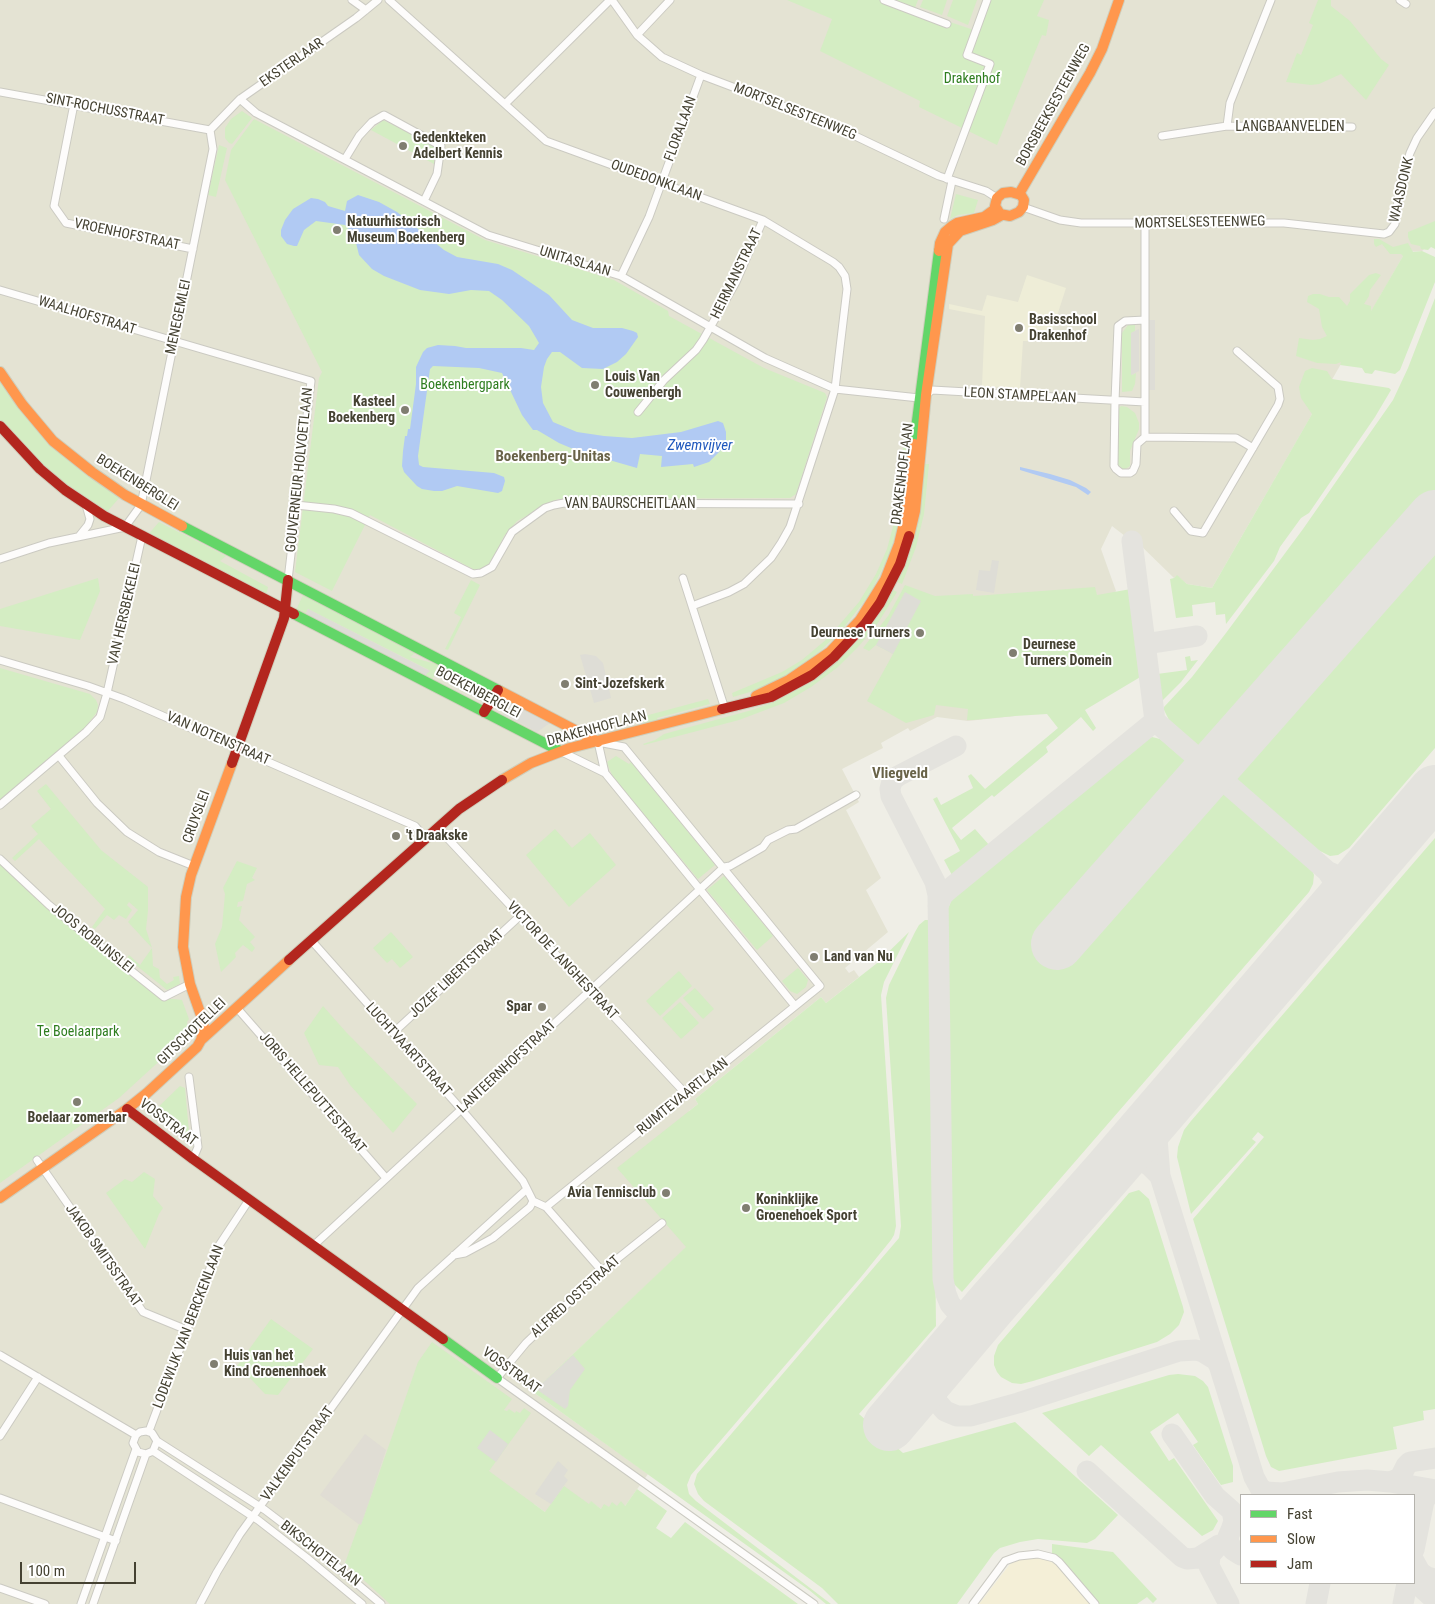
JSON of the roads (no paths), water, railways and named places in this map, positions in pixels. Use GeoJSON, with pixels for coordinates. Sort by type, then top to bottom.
{"type":"FeatureCollection","features":[{"type":"Feature","properties":{"kind":"street"},"geometry":{"type":"LineString","coordinates":[[352,0],[366,10]]}},
{"type":"Feature","properties":{"kind":"street","name":"EKSTERLAAR"},"geometry":{"type":"LineString","coordinates":[[210,130],[240,99],[378,0]]}},
{"type":"Feature","properties":{"kind":"street","name":"OUDEDONKLAAN"},"geometry":{"type":"LineString","coordinates":[[390,0],[546,141],[763,220],[833,262],[845,276],[847,289],[835,390],[799,504],[790,526],[781,543],[757,572],[744,584],[729,592],[692,606]]}},
{"type":"Feature","properties":{"kind":"street"},"geometry":{"type":"LineString","coordinates":[[505,104],[611,0]]}},
{"type":"Feature","properties":{"kind":"street","name":"MORTSELSESTEENWEG"},"geometry":{"type":"LineString","coordinates":[[611,0],[637,35],[662,57],[701,75],[828,123],[950,180],[986,191],[998,198]]}},
{"type":"Feature","properties":{"kind":"street"},"geometry":{"type":"LineString","coordinates":[[637,35],[670,0]]}},
{"type":"Feature","properties":{"kind":"street"},"geometry":{"type":"LineString","coordinates":[[884,0],[947,24]]}},
{"type":"Feature","properties":{"kind":"street"},"geometry":{"type":"LineString","coordinates":[[944,219],[950,180],[990,64],[967,55],[988,0]]}},
{"type":"Feature","properties":{"kind":"street","name":"BORSBEEKSESTEENWEG"},"geometry":{"type":"LineString","coordinates":[[1019,194],[1090,73],[1102,49],[1119,0]]}},
{"type":"Feature","properties":{"kind":"street","name":"LANGBAANVELDEN"},"geometry":{"type":"LineString","coordinates":[[1227,126],[1230,104],[1271,0]]}},
{"type":"Feature","properties":{"kind":"street","name":"FLORALAAN"},"geometry":{"type":"LineString","coordinates":[[621,276],[649,217],[701,75]]}},
{"type":"Feature","properties":{"kind":"street","name":"SINT-ROCHUSSTRAAT"},"geometry":{"type":"LineString","coordinates":[[0,92],[210,130]]}},
{"type":"Feature","properties":{"kind":"street","name":"UNITASLAAN"},"geometry":{"type":"LineString","coordinates":[[240,99],[256,113],[488,235],[621,276],[765,358],[835,390],[923,396]]}},
{"type":"Feature","properties":{"kind":"street","name":"VROENHOFSTRAAT"},"geometry":{"type":"LineString","coordinates":[[74,104],[54,206],[66,223],[193,249]]}},
{"type":"Feature","properties":{"kind":"street","name":"WAASDONK"},"geometry":{"type":"LineString","coordinates":[[1378,234],[1389,232],[1393,228],[1396,219],[1400,185],[1410,153],[1417,138],[1435,112]]}},
{"type":"Feature","properties":{"kind":"street"},"geometry":{"type":"LineString","coordinates":[[345,160],[358,136],[372,122],[384,115],[441,146],[437,174],[424,201]]}},
{"type":"Feature","properties":{"kind":"street","name":"LANGBAANVELDEN"},"geometry":{"type":"LineString","coordinates":[[1162,136],[1227,126],[1352,127]]}},
{"type":"Feature","properties":{"kind":"street","name":"MENEGEMLEI"},"geometry":{"type":"LineString","coordinates":[[141,505],[213,149],[210,130]]}},
{"type":"Feature","properties":{"kind":"street"},"geometry":{"type":"LineString","coordinates":[[1006,192],[1019,194],[1024,200],[1023,207],[1014,214],[999,212],[998,198],[1006,192]]}},
{"type":"Feature","properties":{"kind":"street","name":"MORTSELSESTEENWEG"},"geometry":{"type":"LineString","coordinates":[[1023,207],[1060,220],[1081,224],[1276,223],[1378,234]]}},
{"type":"Feature","properties":{"kind":"street","name":"DRAKENHOFLAAN"},"geometry":{"type":"LineString","coordinates":[[390,870],[459,809],[519,769],[560,751],[725,709],[768,691],[810,667],[830,652],[860,620],[875,598],[892,562],[905,519],[923,396],[939,248],[942,237],[948,229],[957,223],[999,212]]}},
{"type":"Feature","properties":{"kind":"street","name":"HEIRMANSTRAAT"},"geometry":{"type":"LineString","coordinates":[[638,412],[664,380],[696,350],[736,282],[763,220]]}},
{"type":"Feature","properties":{"kind":"street"},"geometry":{"type":"LineString","coordinates":[[1145,224],[1145,437]]}},
{"type":"Feature","properties":{"kind":"street","name":"WAALHOFSTRAAT"},"geometry":{"type":"LineString","coordinates":[[0,290],[173,341]]}},
{"type":"Feature","properties":{"kind":"street"},"geometry":{"type":"LineString","coordinates":[[1145,320],[1125,321],[1118,326],[1114,466],[1118,472],[1130,473],[1133,471],[1136,464],[1137,444],[1145,437],[1236,438],[1253,448]]}},
{"type":"Feature","properties":{"kind":"street","name":"GOUVERNEUR HOLVOETLAAN"},"geometry":{"type":"LineString","coordinates":[[173,341],[311,381],[288,580]]}},
{"type":"Feature","properties":{"kind":"street"},"geometry":{"type":"LineString","coordinates":[[1174,511],[1191,531],[1203,534],[1278,406],[1280,392],[1278,387],[1237,351]]}},
{"type":"Feature","properties":{"kind":"street","name":"BOEKENBERGLEI"},"geometry":{"type":"LineString","coordinates":[[0,372],[22,404],[53,440],[92,472],[141,505],[598,742],[624,747],[820,986]]}},
{"type":"Feature","properties":{"kind":"street","name":"LEON STAMPELAAN"},"geometry":{"type":"LineString","coordinates":[[923,396],[932,390],[1145,402]]}},
{"type":"Feature","properties":{"kind":"street","name":"BOEKENBERGLEI"},"geometry":{"type":"LineString","coordinates":[[0,426],[40,469],[86,505],[142,536],[605,773],[795,1006]]}},
{"type":"Feature","properties":{"kind":"street","name":"VAN BAURSCHEITLAAN"},"geometry":{"type":"LineString","coordinates":[[296,505],[334,509],[351,513],[473,574],[481,573],[492,567],[512,532],[545,508],[554,505],[564,503],[799,504]]}},
{"type":"Feature","properties":{"kind":"street"},"geometry":{"type":"LineString","coordinates":[[79,536],[85,530],[90,519],[86,505]]}},
{"type":"Feature","properties":{"kind":"street"},"geometry":{"type":"LineString","coordinates":[[0,559],[79,536],[125,527],[141,505]]}},
{"type":"Feature","properties":{"kind":"street","name":"VAN HERSBEKELEI"},"geometry":{"type":"LineString","coordinates":[[107,693],[142,536]]}},
{"type":"Feature","properties":{"kind":"street"},"geometry":{"type":"LineString","coordinates":[[683,578],[725,709]]}},
{"type":"Feature","properties":{"kind":"street"},"geometry":{"type":"LineString","coordinates":[[286,609],[288,580]]}},
{"type":"Feature","properties":{"kind":"street","name":"CRUYSLEI"},"geometry":{"type":"LineString","coordinates":[[201,1040],[204,1028],[203,1021],[190,984],[184,958],[183,928],[186,897],[194,866],[286,609]]}},
{"type":"Feature","properties":{"kind":"street","name":"VAN NOTENSTRAAT"},"geometry":{"type":"LineString","coordinates":[[0,660],[107,693],[415,826],[425,838]]}},
{"type":"Feature","properties":{"kind":"street"},"geometry":{"type":"LineString","coordinates":[[484,712],[498,690]]}},
{"type":"Feature","properties":{"kind":"street"},"geometry":{"type":"LineString","coordinates":[[0,805],[59,756],[96,722],[102,711],[107,693]]}},
{"type":"Feature","properties":{"kind":"street","name":"BOEKENBERGLEI"},"geometry":{"type":"LineString","coordinates":[[598,742],[605,773]]}},
{"type":"Feature","properties":{"kind":"street"},"geometry":{"type":"LineString","coordinates":[[59,756],[97,803],[127,832],[159,852],[194,866]]}},
{"type":"Feature","properties":{"kind":"street","name":"LANTEERNHOFSTRAAT"},"geometry":{"type":"LineString","coordinates":[[312,1246],[724,867],[730,866],[763,847],[768,840],[788,830],[796,829],[856,795]]}},
{"type":"Feature","properties":{"kind":"street","name":"VICTOR DE LANGHESTRAAT"},"geometry":{"type":"LineString","coordinates":[[438,828],[686,1094]]}},
{"type":"Feature","properties":{"kind":"street","name":"JOOS ROBIJNSLEI"},"geometry":{"type":"LineString","coordinates":[[0,859],[49,906],[164,997],[190,984]]}},
{"type":"Feature","properties":{"kind":"street","name":"GITSCHOTELLEI"},"geometry":{"type":"LineString","coordinates":[[0,1198],[40,1164],[127,1109],[147,1093],[197,1047],[201,1040],[390,870]]}},
{"type":"Feature","properties":{"kind":"street","name":"JOZEF LIBERTSTRAAT"},"geometry":{"type":"LineString","coordinates":[[393,1033],[521,915]]}},
{"type":"Feature","properties":{"kind":"street","name":"LUCHTVAARTSTRAAT"},"geometry":{"type":"LineString","coordinates":[[311,940],[461,1109],[528,1189],[533,1201]]}},
{"type":"Feature","properties":{"kind":"street","name":"RUIMTEVAARTLAAN"},"geometry":{"type":"LineString","coordinates":[[546,1207],[820,986]]}},
{"type":"Feature","properties":{"kind":"street","name":"JORIS HELLEPUTTESTRAAT"},"geometry":{"type":"LineString","coordinates":[[237,1008],[386,1178]]}},
{"type":"Feature","properties":{"kind":"street","name":"VOSSTRAAT"},"geometry":{"type":"LineString","coordinates":[[189,1078],[198,1147],[193,1159]]}},
{"type":"Feature","properties":{"kind":"street","name":"VOSSTRAAT"},"geometry":{"type":"LineString","coordinates":[[127,1109],[312,1246],[403,1309],[814,1604]]}},
{"type":"Feature","properties":{"kind":"street","name":"JAKOB SMITSSTRAAT"},"geometry":{"type":"LineString","coordinates":[[40,1164],[143,1312],[187,1330]]}},
{"type":"Feature","properties":{"kind":"street","name":"VALKENPUTSTRAAT"},"geometry":{"type":"LineString","coordinates":[[200,1604],[217,1572],[253,1516],[418,1288],[528,1189]]}},
{"type":"Feature","properties":{"kind":"street","name":"LODEWIJK VAN BERCKENLAAN"},"geometry":{"type":"LineString","coordinates":[[149,1431],[218,1247],[250,1200]]}},
{"type":"Feature","properties":{"kind":"street"},"geometry":{"type":"LineString","coordinates":[[454,1255],[465,1252],[493,1238],[530,1207],[533,1201],[546,1207],[602,1271]]}},
{"type":"Feature","properties":{"kind":"street","name":"ALFRED OSTSTRAAT"},"geometry":{"type":"LineString","coordinates":[[497,1378],[526,1343],[602,1271],[662,1223]]}},
{"type":"Feature","properties":{"kind":"street"},"geometry":{"type":"LineString","coordinates":[[0,1355],[136,1435]]}},
{"type":"Feature","properties":{"kind":"street"},"geometry":{"type":"LineString","coordinates":[[0,1436],[38,1378]]}},
{"type":"Feature","properties":{"kind":"street"},"geometry":{"type":"LineString","coordinates":[[81,1604],[136,1449],[133,1443],[136,1435],[143,1431],[149,1431]]}},
{"type":"Feature","properties":{"kind":"street","name":"BIKSCHOTELAAN"},"geometry":{"type":"LineString","coordinates":[[149,1431],[154,1435],[156,1441],[260,1508],[315,1548],[382,1604]]}},
{"type":"Feature","properties":{"kind":"street"},"geometry":{"type":"LineString","coordinates":[[94,1604],[149,1452],[156,1441]]}},
{"type":"Feature","properties":{"kind":"street","name":"BIKSCHOTELAAN"},"geometry":{"type":"LineString","coordinates":[[136,1449],[149,1452],[253,1516],[315,1564],[362,1604]]}},
{"type":"Feature","properties":{"kind":"street"},"geometry":{"type":"LineString","coordinates":[[0,1498],[116,1541]]}},
{"type":"Feature","properties":{"kind":"street"},"geometry":{"type":"LineString","coordinates":[[973,1604],[1005,1561],[1019,1556],[1038,1554],[1054,1558],[1065,1568],[1095,1604]]}},
{"type":"Feature","properties":{"kind":"street"},"geometry":{"type":"LineString","coordinates":[[0,1588],[45,1604]]}},
{"type":"Feature","properties":{"kind":"water","name":"Zwemvijver"},"geometry":{"type":"Polygon","coordinates":[[[358,195],[379,202],[397,212],[444,250],[457,257],[498,264],[512,270],[549,295],[572,320],[593,328],[622,328],[637,333],[638,337],[626,354],[617,362],[603,369],[582,368],[560,352],[552,352],[544,367],[541,387],[543,403],[553,422],[577,432],[632,438],[681,432],[718,421],[723,423],[726,432],[726,441],[723,448],[709,462],[694,467],[693,464],[661,467],[662,456],[640,454],[637,468],[578,451],[559,443],[537,430],[533,430],[522,415],[502,373],[479,368],[433,366],[430,369],[418,456],[419,465],[423,467],[494,473],[504,477],[505,481],[502,491],[498,493],[457,486],[442,491],[434,491],[417,486],[404,472],[402,466],[405,436],[407,436],[408,429],[410,429],[416,384],[416,367],[423,352],[427,348],[438,345],[466,348],[521,348],[534,350],[539,343],[529,326],[502,300],[489,291],[471,290],[449,294],[420,290],[384,276],[372,269],[359,255],[354,235],[345,225],[316,221],[304,230],[297,246],[287,244],[281,236],[285,220],[293,209],[311,198],[318,199],[325,202],[328,206],[345,211],[347,201],[358,195]]]}},
{"type":"Feature","properties":{"kind":"water"},"geometry":{"type":"Polygon","coordinates":[[[1020,467],[1070,480],[1091,492],[1088,495],[1076,487],[1020,470],[1020,467]]]}},
{"type":"Feature","properties":{"kind":"place","name":"Gedenkteken Adelbert Kennis"},"geometry":{"type":"Point","coordinates":[403,146]}},
{"type":"Feature","properties":{"kind":"place","name":"Natuurhistorisch Museum Boekenberg"},"geometry":{"type":"Point","coordinates":[337,230]}},
{"type":"Feature","properties":{"kind":"place","name":"Basisschool Drakenhof"},"geometry":{"type":"Point","coordinates":[1019,328]}},
{"type":"Feature","properties":{"kind":"place","name":"Louis Van Couwenbergh"},"geometry":{"type":"Point","coordinates":[595,385]}},
{"type":"Feature","properties":{"kind":"place","name":"Kasteel Boekenberg"},"geometry":{"type":"Point","coordinates":[405,410]}},
{"type":"Feature","properties":{"kind":"place","name":"Deurnese Turners"},"geometry":{"type":"Point","coordinates":[920,633]}},
{"type":"Feature","properties":{"kind":"place","name":"Deurnese Turners Domein"},"geometry":{"type":"Point","coordinates":[1013,653]}},
{"type":"Feature","properties":{"kind":"place","name":"Sint-Jozefskerk"},"geometry":{"type":"Point","coordinates":[565,684]}},
{"type":"Feature","properties":{"kind":"place","name":"'t Draakske"},"geometry":{"type":"Point","coordinates":[396,836]}},
{"type":"Feature","properties":{"kind":"place","name":"Land van Nu"},"geometry":{"type":"Point","coordinates":[814,957]}},
{"type":"Feature","properties":{"kind":"place","name":"Spar"},"geometry":{"type":"Point","coordinates":[542,1007]}},
{"type":"Feature","properties":{"kind":"place","name":"Boelaar zomerbar"},"geometry":{"type":"Point","coordinates":[77,1102]}},
{"type":"Feature","properties":{"kind":"place","name":"Avia Tennisclub"},"geometry":{"type":"Point","coordinates":[666,1193]}},
{"type":"Feature","properties":{"kind":"place","name":"Koninklijke Groenehoek Sport"},"geometry":{"type":"Point","coordinates":[746,1208]}},
{"type":"Feature","properties":{"kind":"place","name":"Huis van het Kind Groenenhoek"},"geometry":{"type":"Point","coordinates":[214,1364]}},
{"type":"Feature","properties":{"kind":"district","name":"Boekenberg-Unitas"},"geometry":{"type":"Point","coordinates":[553,457]}},
{"type":"Feature","properties":{"kind":"district","name":"Vliegveld"},"geometry":{"type":"Point","coordinates":[900,774]}},
{"type":"Feature","properties":{"kind":"park label","name":"Drakenhof"},"geometry":{"type":"Point","coordinates":[972,79]}},
{"type":"Feature","properties":{"kind":"park label","name":"Boekenbergpark"},"geometry":{"type":"Point","coordinates":[465,385]}},
{"type":"Feature","properties":{"kind":"park label","name":"Te Boelaarpark"},"geometry":{"type":"Point","coordinates":[78,1032]}}]}
